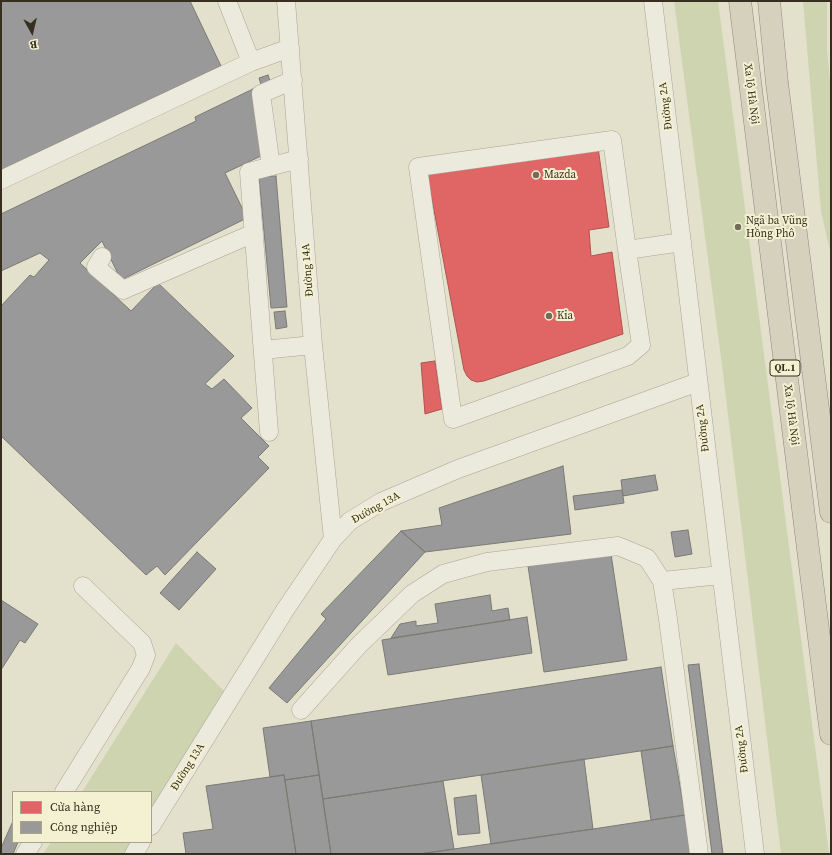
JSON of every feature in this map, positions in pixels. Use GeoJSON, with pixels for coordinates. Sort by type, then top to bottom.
{"type":"FeatureCollection","features":[{"type":"Feature","properties":{"kind":"highway","name":"Xa lộ Hà Nội"},"geometry":{"type":"LineString","coordinates":[[740,1],[831,734]]}},
{"type":"Feature","properties":{"kind":"highway","name":"QL.1"},"geometry":{"type":"LineString","coordinates":[[768,1],[777,83],[830,490],[831,512]]}},
{"type":"Feature","properties":{"kind":"street"},"geometry":{"type":"LineString","coordinates":[[227,1],[251,62]]}},
{"type":"Feature","properties":{"kind":"street","name":"Đường 14A"},"geometry":{"type":"LineString","coordinates":[[286,1],[313,346],[333,539]]}},
{"type":"Feature","properties":{"kind":"street","name":"Đường 2A"},"geometry":{"type":"LineString","coordinates":[[653,1],[755,854]]}},
{"type":"Feature","properties":{"kind":"street"},"geometry":{"type":"LineString","coordinates":[[1,180],[251,62],[290,48]]}},
{"type":"Feature","properties":{"kind":"street"},"geometry":{"type":"LineString","coordinates":[[271,166],[261,94],[293,80]]}},
{"type":"Feature","properties":{"kind":"street"},"geometry":{"type":"LineString","coordinates":[[612,140],[627,250],[641,345],[628,356],[453,419],[418,167],[612,140]]}},
{"type":"Feature","properties":{"kind":"street"},"geometry":{"type":"LineString","coordinates":[[269,432],[249,172],[299,159]]}},
{"type":"Feature","properties":{"kind":"street"},"geometry":{"type":"LineString","coordinates":[[102,257],[96,267],[123,290],[254,233]]}},
{"type":"Feature","properties":{"kind":"street"},"geometry":{"type":"LineString","coordinates":[[627,250],[682,242]]}},
{"type":"Feature","properties":{"kind":"street"},"geometry":{"type":"LineString","coordinates":[[263,350],[313,346]]}},
{"type":"Feature","properties":{"kind":"street","name":"Đường 13A"},"geometry":{"type":"LineString","coordinates":[[152,824],[285,610],[333,539],[350,521],[381,502],[458,469],[698,382]]}},
{"type":"Feature","properties":{"kind":"street"},"geometry":{"type":"LineString","coordinates":[[301,710],[359,645],[412,594],[443,574],[487,562],[618,546],[647,558],[662,581],[699,854]]}},
{"type":"Feature","properties":{"kind":"street"},"geometry":{"type":"LineString","coordinates":[[662,581],[721,575]]}},
{"type":"Feature","properties":{"kind":"street"},"geometry":{"type":"LineString","coordinates":[[65,791],[141,668],[146,655],[142,643],[83,586]]}},
{"type":"Feature","properties":{"kind":"street"},"geometry":{"type":"LineString","coordinates":[[25,854],[32,843]]}},
{"type":"Feature","properties":{"kind":"street"},"geometry":{"type":"LineString","coordinates":[[134,854],[140,843]]}},
{"type":"Feature","properties":{"kind":"green space"},"geometry":{"type":"Polygon","coordinates":[[[674,1],[718,1],[829,854],[781,854],[722,365],[674,1]]]}},
{"type":"Feature","properties":{"kind":"green space"},"geometry":{"type":"Polygon","coordinates":[[[803,1],[827,1],[827,50],[831,91],[831,255],[821,211],[803,1]]]}},
{"type":"Feature","properties":{"kind":"green space"},"geometry":{"type":"Polygon","coordinates":[[[176,643],[228,695],[152,818],[152,791],[83,791],[176,643]]]}},
{"type":"Feature","properties":{"kind":"green space"},"geometry":{"type":"Polygon","coordinates":[[[50,843],[136,843],[130,854],[43,854],[50,843]]]}},
{"type":"Feature","properties":{"kind":"building: Cửa hàng"},"geometry":{"type":"Polygon","coordinates":[[[598,147],[609,227],[589,230],[591,256],[612,252],[623,334],[484,381],[477,382],[471,380],[464,370],[427,173],[598,147]]]}},
{"type":"Feature","properties":{"kind":"building: Cửa hàng"},"geometry":{"type":"Polygon","coordinates":[[[435,361],[442,409],[425,414],[421,363],[435,361]]]}},
{"type":"Feature","properties":{"kind":"building: Công nghiệp"},"geometry":{"type":"Polygon","coordinates":[[[1,1],[190,1],[221,66],[1,170],[1,1]]]}},
{"type":"Feature","properties":{"kind":"building: Công nghiệp"},"geometry":{"type":"Polygon","coordinates":[[[268,75],[271,84],[262,88],[259,78],[268,75]]]}},
{"type":"Feature","properties":{"kind":"building: Công nghiệp"},"geometry":{"type":"Polygon","coordinates":[[[253,89],[261,156],[225,173],[247,218],[121,280],[102,241],[80,263],[131,311],[158,283],[234,356],[205,384],[212,389],[224,379],[252,408],[241,418],[269,446],[258,457],[269,468],[165,575],[157,566],[146,575],[1,436],[1,306],[30,275],[34,277],[49,260],[40,253],[1,271],[1,214],[196,121],[195,117],[253,89]]]}},
{"type":"Feature","properties":{"kind":"building: Công nghiệp"},"geometry":{"type":"Polygon","coordinates":[[[276,176],[287,307],[271,308],[259,177],[276,176]]]}},
{"type":"Feature","properties":{"kind":"building: Công nghiệp"},"geometry":{"type":"Polygon","coordinates":[[[285,311],[287,327],[276,329],[274,312],[285,311]]]}},
{"type":"Feature","properties":{"kind":"building: Công nghiệp"},"geometry":{"type":"Polygon","coordinates":[[[563,466],[571,534],[425,552],[401,531],[442,525],[439,508],[563,466]]]}},
{"type":"Feature","properties":{"kind":"building: Công nghiệp"},"geometry":{"type":"Polygon","coordinates":[[[655,475],[658,490],[623,496],[621,480],[655,475]]]}},
{"type":"Feature","properties":{"kind":"building: Công nghiệp"},"geometry":{"type":"Polygon","coordinates":[[[622,490],[624,503],[575,510],[573,496],[622,490]]]}},
{"type":"Feature","properties":{"kind":"building: Công nghiệp"},"geometry":{"type":"Polygon","coordinates":[[[688,530],[692,554],[675,557],[671,532],[688,530]]]}},
{"type":"Feature","properties":{"kind":"building: Công nghiệp"},"geometry":{"type":"Polygon","coordinates":[[[401,531],[425,552],[287,703],[269,688],[326,619],[321,614],[401,531]]]}},
{"type":"Feature","properties":{"kind":"building: Công nghiệp"},"geometry":{"type":"Polygon","coordinates":[[[197,552],[216,569],[179,610],[160,593],[197,552]]]}},
{"type":"Feature","properties":{"kind":"building: Công nghiệp"},"geometry":{"type":"Polygon","coordinates":[[[611,554],[627,660],[544,672],[528,566],[611,554]]]}},
{"type":"Feature","properties":{"kind":"building: Công nghiệp"},"geometry":{"type":"Polygon","coordinates":[[[490,595],[492,611],[508,608],[510,620],[391,638],[400,624],[416,621],[416,626],[438,623],[435,604],[490,595]]]}},
{"type":"Feature","properties":{"kind":"building: Công nghiệp"},"geometry":{"type":"Polygon","coordinates":[[[1,600],[38,624],[25,643],[20,640],[1,670],[1,600]]]}},
{"type":"Feature","properties":{"kind":"building: Công nghiệp"},"geometry":{"type":"Polygon","coordinates":[[[527,617],[532,653],[388,675],[382,640],[527,617]]]}},
{"type":"Feature","properties":{"kind":"building: Công nghiệp"},"geometry":{"type":"Polygon","coordinates":[[[699,664],[723,854],[712,854],[688,665],[699,664]]]}},
{"type":"Feature","properties":{"kind":"building: Công nghiệp"},"geometry":{"type":"Polygon","coordinates":[[[661,667],[673,746],[323,799],[311,721],[661,667]]]}},
{"type":"Feature","properties":{"kind":"building: Công nghiệp"},"geometry":{"type":"Polygon","coordinates":[[[311,721],[319,775],[285,780],[284,775],[270,777],[263,728],[311,721]]]}},
{"type":"Feature","properties":{"kind":"building: Công nghiệp"},"geometry":{"type":"Polygon","coordinates":[[[673,746],[685,815],[651,820],[641,751],[673,746]]]}},
{"type":"Feature","properties":{"kind":"building: Công nghiệp"},"geometry":{"type":"Polygon","coordinates":[[[584,759],[593,829],[491,844],[481,775],[584,759]]]}},
{"type":"Feature","properties":{"kind":"building: Công nghiệp"},"geometry":{"type":"Polygon","coordinates":[[[284,775],[296,854],[186,854],[183,833],[213,829],[206,786],[284,775]]]}},
{"type":"Feature","properties":{"kind":"building: Công nghiệp"},"geometry":{"type":"Polygon","coordinates":[[[319,775],[331,854],[296,854],[285,780],[319,775]]]}},
{"type":"Feature","properties":{"kind":"building: Công nghiệp"},"geometry":{"type":"Polygon","coordinates":[[[443,781],[454,849],[419,854],[331,854],[323,799],[443,781]]]}},
{"type":"Feature","properties":{"kind":"building: Công nghiệp"},"geometry":{"type":"Polygon","coordinates":[[[476,795],[480,833],[458,835],[454,798],[476,795]]]}},
{"type":"Feature","properties":{"kind":"building: Công nghiệp"},"geometry":{"type":"Polygon","coordinates":[[[685,815],[690,854],[419,854],[593,829],[685,815]]]}},
{"type":"Feature","properties":{"kind":"building: Công nghiệp"},"geometry":{"type":"Polygon","coordinates":[[[12,823],[12,843],[18,843],[13,854],[1,854],[1,848],[12,823]]]}},
{"type":"Feature","properties":{"kind":"place","name":"Mazda"},"geometry":{"type":"Point","coordinates":[536,175]}},
{"type":"Feature","properties":{"kind":"place","name":"Ngã ba Vũng Hồng Phô"},"geometry":{"type":"Point","coordinates":[738,227]}},
{"type":"Feature","properties":{"kind":"place","name":"Kia"},"geometry":{"type":"Point","coordinates":[549,316]}}]}
